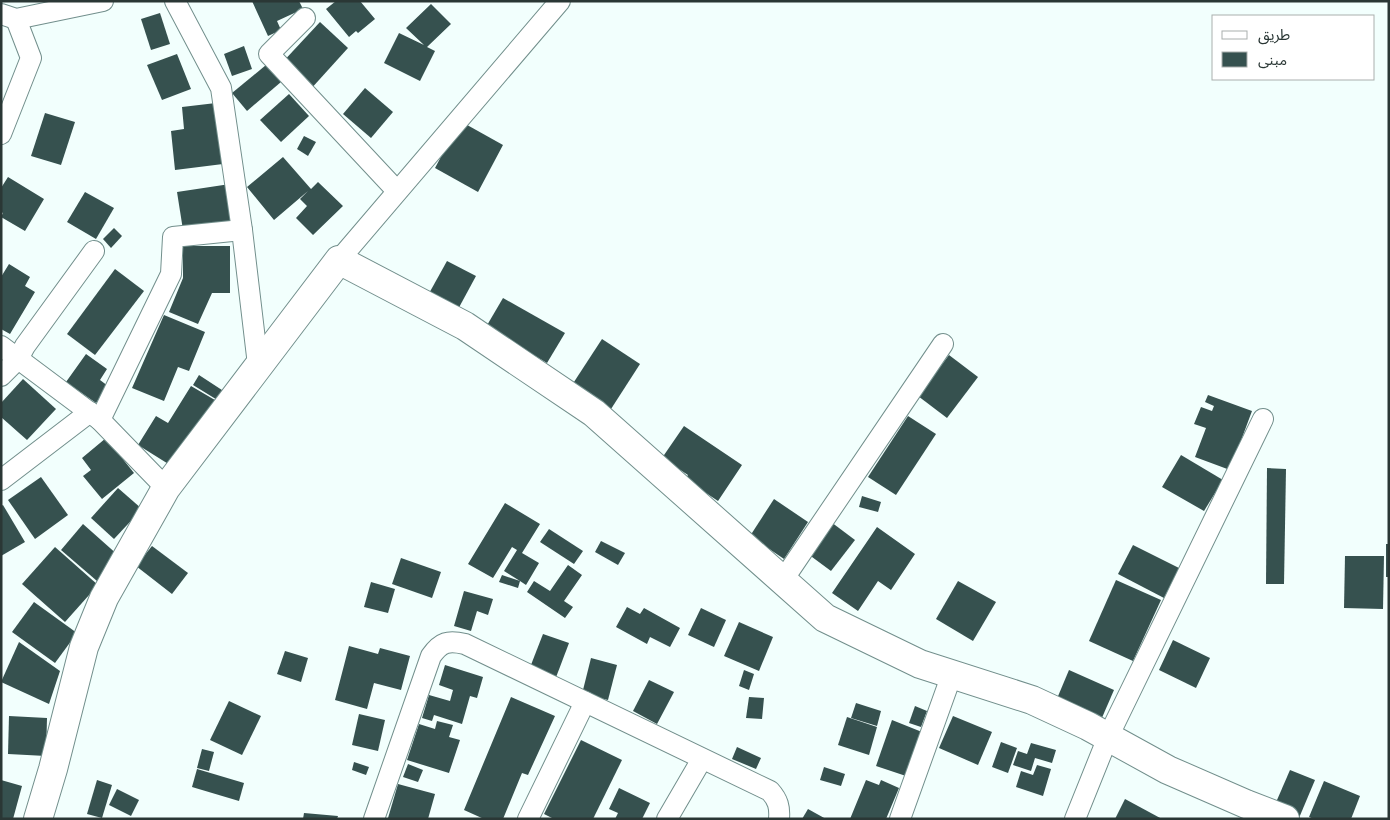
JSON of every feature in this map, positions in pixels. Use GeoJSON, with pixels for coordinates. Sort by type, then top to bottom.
{"type":"FeatureCollection","features":[{"type":"Feature","properties":{"kind":"street"},"geometry":{"type":"LineString","coordinates":[[1,134],[31,58],[9,16],[103,1]]}},
{"type":"Feature","properties":{"kind":"street"},"geometry":{"type":"LineString","coordinates":[[175,1],[220,88],[242,230],[258,365]]}},
{"type":"Feature","properties":{"kind":"street"},"geometry":{"type":"LineString","coordinates":[[38,819],[88,639],[104,598],[166,488],[339,260],[560,1]]}},
{"type":"Feature","properties":{"kind":"street"},"geometry":{"type":"LineString","coordinates":[[305,18],[269,54],[397,191]]}},
{"type":"Feature","properties":{"kind":"street"},"geometry":{"type":"LineString","coordinates":[[1,480],[95,416],[171,274],[172,237],[242,230]]}},
{"type":"Feature","properties":{"kind":"street"},"geometry":{"type":"LineString","coordinates":[[1,376],[18,359],[25,346],[94,251]]}},
{"type":"Feature","properties":{"kind":"street"},"geometry":{"type":"LineString","coordinates":[[339,260],[465,326],[594,414],[825,618],[920,664],[1032,700],[1108,737],[1168,770],[1285,819]]}},
{"type":"Feature","properties":{"kind":"street"},"geometry":{"type":"LineString","coordinates":[[782,580],[944,344]]}},
{"type":"Feature","properties":{"kind":"street"},"geometry":{"type":"LineString","coordinates":[[1,346],[95,416],[166,488]]}},
{"type":"Feature","properties":{"kind":"street"},"geometry":{"type":"LineString","coordinates":[[1075,819],[1108,737],[1263,420]]}},
{"type":"Feature","properties":{"kind":"street"},"geometry":{"type":"LineString","coordinates":[[374,819],[431,656],[438,646],[452,641],[465,644],[770,791],[777,799],[780,819]]}},
{"type":"Feature","properties":{"kind":"street"},"geometry":{"type":"LineString","coordinates":[[900,819],[952,674]]}},
{"type":"Feature","properties":{"kind":"street"},"geometry":{"type":"LineString","coordinates":[[528,819],[586,702]]}},
{"type":"Feature","properties":{"kind":"street"},"geometry":{"type":"LineString","coordinates":[[667,819],[702,759]]}},
{"type":"Feature","properties":{"kind":"building"},"geometry":{"type":"Polygon","coordinates":[[[252,1],[299,1],[303,9],[277,21],[281,30],[268,36],[252,1]]]}},
{"type":"Feature","properties":{"kind":"building"},"geometry":{"type":"Polygon","coordinates":[[[336,1],[360,1],[375,19],[358,33],[356,31],[349,37],[326,9],[336,1]]]}},
{"type":"Feature","properties":{"kind":"building"},"geometry":{"type":"Polygon","coordinates":[[[431,4],[451,24],[427,47],[435,51],[420,81],[384,63],[399,33],[424,45],[406,28],[431,4]]]}},
{"type":"Feature","properties":{"kind":"building"},"geometry":{"type":"Polygon","coordinates":[[[160,13],[170,44],[151,50],[141,19],[160,13]]]}},
{"type":"Feature","properties":{"kind":"building"},"geometry":{"type":"Polygon","coordinates":[[[320,22],[348,48],[309,91],[280,65],[320,22]]]}},
{"type":"Feature","properties":{"kind":"building"},"geometry":{"type":"Polygon","coordinates":[[[244,46],[252,69],[232,76],[224,54],[244,46]]]}},
{"type":"Feature","properties":{"kind":"building"},"geometry":{"type":"Polygon","coordinates":[[[177,54],[191,89],[162,100],[147,65],[177,54]]]}},
{"type":"Feature","properties":{"kind":"building"},"geometry":{"type":"Polygon","coordinates":[[[266,65],[281,82],[247,111],[232,93],[266,65]]]}},
{"type":"Feature","properties":{"kind":"building"},"geometry":{"type":"Polygon","coordinates":[[[365,88],[393,112],[371,138],[343,114],[365,88]]]}},
{"type":"Feature","properties":{"kind":"building"},"geometry":{"type":"Polygon","coordinates":[[[289,94],[309,116],[281,142],[260,120],[289,94]]]}},
{"type":"Feature","properties":{"kind":"building"},"geometry":{"type":"Polygon","coordinates":[[[216,103],[223,164],[175,170],[171,131],[184,129],[182,107],[216,103]]]}},
{"type":"Feature","properties":{"kind":"building"},"geometry":{"type":"Polygon","coordinates":[[[45,113],[75,122],[61,165],[31,156],[45,113]]]}},
{"type":"Feature","properties":{"kind":"building"},"geometry":{"type":"Polygon","coordinates":[[[460,121],[503,145],[478,192],[435,168],[460,121]]]}},
{"type":"Feature","properties":{"kind":"building"},"geometry":{"type":"Polygon","coordinates":[[[304,136],[316,142],[308,156],[297,149],[304,136]]]}},
{"type":"Feature","properties":{"kind":"building"},"geometry":{"type":"Polygon","coordinates":[[[283,157],[311,189],[318,182],[343,206],[313,235],[296,218],[307,206],[300,199],[308,191],[274,220],[247,187],[283,157]]]}},
{"type":"Feature","properties":{"kind":"building"},"geometry":{"type":"Polygon","coordinates":[[[8,177],[44,199],[25,231],[1,217],[3,213],[1,212],[1,188],[8,177]]]}},
{"type":"Feature","properties":{"kind":"building"},"geometry":{"type":"Polygon","coordinates":[[[230,184],[236,221],[183,230],[177,192],[230,184]]]}},
{"type":"Feature","properties":{"kind":"building"},"geometry":{"type":"Polygon","coordinates":[[[85,192],[114,208],[96,239],[67,222],[85,192]]]}},
{"type":"Feature","properties":{"kind":"building"},"geometry":{"type":"Polygon","coordinates":[[[114,228],[122,236],[111,248],[103,239],[114,228]]]}},
{"type":"Feature","properties":{"kind":"building"},"geometry":{"type":"Polygon","coordinates":[[[183,246],[230,246],[230,293],[212,293],[198,324],[169,312],[183,278],[183,246]]]}},
{"type":"Feature","properties":{"kind":"building"},"geometry":{"type":"Polygon","coordinates":[[[447,261],[476,276],[456,313],[427,297],[447,261]]]}},
{"type":"Feature","properties":{"kind":"building"},"geometry":{"type":"Polygon","coordinates":[[[9,264],[30,277],[25,286],[35,292],[10,334],[1,329],[1,277],[9,264]]]}},
{"type":"Feature","properties":{"kind":"building"},"geometry":{"type":"Polygon","coordinates":[[[115,269],[144,291],[95,355],[67,334],[115,269]]]}},
{"type":"Feature","properties":{"kind":"building"},"geometry":{"type":"Polygon","coordinates":[[[503,298],[565,333],[547,363],[486,327],[503,298]]]}},
{"type":"Feature","properties":{"kind":"building"},"geometry":{"type":"Polygon","coordinates":[[[164,315],[205,332],[189,371],[178,367],[164,401],[132,388],[164,315]]]}},
{"type":"Feature","properties":{"kind":"building"},"geometry":{"type":"Polygon","coordinates":[[[602,339],[640,364],[611,409],[572,385],[602,339]]]}},
{"type":"Feature","properties":{"kind":"building"},"geometry":{"type":"Polygon","coordinates":[[[86,354],[107,369],[100,380],[108,386],[96,403],[66,382],[86,354]]]}},
{"type":"Feature","properties":{"kind":"building"},"geometry":{"type":"Polygon","coordinates":[[[949,355],[978,377],[947,418],[918,396],[949,355]]]}},
{"type":"Feature","properties":{"kind":"building"},"geometry":{"type":"Polygon","coordinates":[[[199,375],[225,392],[219,401],[193,385],[199,375]]]}},
{"type":"Feature","properties":{"kind":"building"},"geometry":{"type":"Polygon","coordinates":[[[23,379],[56,409],[27,440],[1,417],[1,403],[23,379]]]}},
{"type":"Feature","properties":{"kind":"building"},"geometry":{"type":"Polygon","coordinates":[[[191,386],[220,403],[178,470],[138,445],[156,416],[168,423],[191,386]]]}},
{"type":"Feature","properties":{"kind":"building"},"geometry":{"type":"Polygon","coordinates":[[[1208,395],[1252,411],[1230,470],[1195,457],[1206,428],[1194,424],[1201,407],[1212,411],[1214,406],[1205,402],[1208,395]]]}},
{"type":"Feature","properties":{"kind":"building"},"geometry":{"type":"Polygon","coordinates":[[[908,416],[936,434],[896,495],[868,477],[908,416]]]}},
{"type":"Feature","properties":{"kind":"building"},"geometry":{"type":"Polygon","coordinates":[[[684,426],[742,465],[718,501],[685,479],[688,475],[662,458],[684,426]]]}},
{"type":"Feature","properties":{"kind":"building"},"geometry":{"type":"Polygon","coordinates":[[[106,438],[134,473],[102,499],[83,476],[91,470],[82,458],[106,438]]]}},
{"type":"Feature","properties":{"kind":"building"},"geometry":{"type":"Polygon","coordinates":[[[1181,455],[1223,480],[1204,511],[1162,487],[1181,455]]]}},
{"type":"Feature","properties":{"kind":"building"},"geometry":{"type":"Polygon","coordinates":[[[1267,468],[1286,469],[1284,584],[1266,584],[1267,468]]]}},
{"type":"Feature","properties":{"kind":"building"},"geometry":{"type":"Polygon","coordinates":[[[41,477],[68,515],[35,539],[8,500],[41,477]]]}},
{"type":"Feature","properties":{"kind":"building"},"geometry":{"type":"Polygon","coordinates":[[[118,488],[142,509],[114,539],[91,518],[118,488]]]}},
{"type":"Feature","properties":{"kind":"building"},"geometry":{"type":"Polygon","coordinates":[[[862,496],[881,502],[878,512],[859,507],[862,496]]]}},
{"type":"Feature","properties":{"kind":"building"},"geometry":{"type":"Polygon","coordinates":[[[774,499],[808,522],[784,559],[750,536],[774,499]]]}},
{"type":"Feature","properties":{"kind":"building"},"geometry":{"type":"Polygon","coordinates":[[[505,503],[540,524],[522,553],[539,563],[526,585],[504,571],[517,550],[512,547],[493,578],[468,564],[505,503]]]}},
{"type":"Feature","properties":{"kind":"building"},"geometry":{"type":"Polygon","coordinates":[[[3,505],[25,542],[1,556],[1,506],[3,505]]]}},
{"type":"Feature","properties":{"kind":"building"},"geometry":{"type":"Polygon","coordinates":[[[831,522],[855,540],[831,571],[808,554],[831,522]]]}},
{"type":"Feature","properties":{"kind":"building"},"geometry":{"type":"Polygon","coordinates":[[[83,524],[119,556],[97,581],[61,550],[83,524]]]}},
{"type":"Feature","properties":{"kind":"building"},"geometry":{"type":"Polygon","coordinates":[[[877,527],[915,554],[891,590],[878,581],[858,611],[832,593],[877,527]]]}},
{"type":"Feature","properties":{"kind":"building"},"geometry":{"type":"Polygon","coordinates":[[[549,529],[583,551],[574,564],[540,542],[549,529]]]}},
{"type":"Feature","properties":{"kind":"building"},"geometry":{"type":"Polygon","coordinates":[[[601,541],[625,553],[618,565],[595,552],[601,541]]]}},
{"type":"Feature","properties":{"kind":"building"},"geometry":{"type":"Polygon","coordinates":[[[1386,544],[1389,544],[1389,577],[1386,577],[1386,544]]]}},
{"type":"Feature","properties":{"kind":"building"},"geometry":{"type":"Polygon","coordinates":[[[1133,545],[1179,568],[1164,598],[1118,574],[1133,545]]]}},
{"type":"Feature","properties":{"kind":"building"},"geometry":{"type":"Polygon","coordinates":[[[152,546],[188,573],[172,594],[136,566],[152,546]]]}},
{"type":"Feature","properties":{"kind":"building"},"geometry":{"type":"Polygon","coordinates":[[[55,547],[98,585],[65,622],[22,584],[55,547]]]}},
{"type":"Feature","properties":{"kind":"building"},"geometry":{"type":"Polygon","coordinates":[[[1345,556],[1384,556],[1383,609],[1344,608],[1345,556]]]}},
{"type":"Feature","properties":{"kind":"building"},"geometry":{"type":"Polygon","coordinates":[[[401,558],[441,572],[432,598],[392,584],[401,558]]]}},
{"type":"Feature","properties":{"kind":"building"},"geometry":{"type":"Polygon","coordinates":[[[568,565],[582,575],[564,601],[573,607],[565,618],[527,592],[534,581],[550,591],[568,565]]]}},
{"type":"Feature","properties":{"kind":"building"},"geometry":{"type":"Polygon","coordinates":[[[502,575],[520,581],[518,588],[499,582],[502,575]]]}},
{"type":"Feature","properties":{"kind":"building"},"geometry":{"type":"Polygon","coordinates":[[[1116,580],[1161,600],[1133,661],[1089,641],[1116,580]]]}},
{"type":"Feature","properties":{"kind":"building"},"geometry":{"type":"Polygon","coordinates":[[[958,581],[996,602],[973,641],[936,619],[958,581]]]}},
{"type":"Feature","properties":{"kind":"building"},"geometry":{"type":"Polygon","coordinates":[[[371,582],[395,589],[388,613],[364,607],[371,582]]]}},
{"type":"Feature","properties":{"kind":"building"},"geometry":{"type":"Polygon","coordinates":[[[464,591],[493,599],[488,615],[477,611],[471,631],[454,626],[464,591]]]}},
{"type":"Feature","properties":{"kind":"building"},"geometry":{"type":"Polygon","coordinates":[[[34,602],[77,633],[55,663],[12,632],[34,602]]]}},
{"type":"Feature","properties":{"kind":"building"},"geometry":{"type":"Polygon","coordinates":[[[627,607],[640,614],[644,608],[680,628],[670,647],[650,637],[647,644],[616,627],[627,607]]]}},
{"type":"Feature","properties":{"kind":"building"},"geometry":{"type":"Polygon","coordinates":[[[701,608],[726,620],[714,647],[688,635],[701,608]]]}},
{"type":"Feature","properties":{"kind":"building"},"geometry":{"type":"Polygon","coordinates":[[[739,622],[773,637],[759,671],[724,656],[739,622]]]}},
{"type":"Feature","properties":{"kind":"building"},"geometry":{"type":"Polygon","coordinates":[[[543,634],[569,643],[555,680],[529,670],[543,634]]]}},
{"type":"Feature","properties":{"kind":"building"},"geometry":{"type":"Polygon","coordinates":[[[1173,640],[1210,658],[1196,688],[1159,670],[1173,640]]]}},
{"type":"Feature","properties":{"kind":"building"},"geometry":{"type":"Polygon","coordinates":[[[19,642],[60,671],[49,704],[1,682],[19,642]]]}},
{"type":"Feature","properties":{"kind":"building"},"geometry":{"type":"Polygon","coordinates":[[[349,646],[378,654],[380,648],[410,656],[401,690],[374,683],[367,709],[335,700],[349,646]]]}},
{"type":"Feature","properties":{"kind":"building"},"geometry":{"type":"Polygon","coordinates":[[[285,651],[308,658],[301,682],[277,674],[285,651]]]}},
{"type":"Feature","properties":{"kind":"building"},"geometry":{"type":"Polygon","coordinates":[[[591,658],[617,665],[608,700],[582,694],[591,658]]]}},
{"type":"Feature","properties":{"kind":"building"},"geometry":{"type":"Polygon","coordinates":[[[445,665],[483,677],[477,698],[470,696],[462,724],[434,715],[432,721],[422,718],[429,695],[450,701],[453,690],[439,685],[445,665]]]}},
{"type":"Feature","properties":{"kind":"building"},"geometry":{"type":"Polygon","coordinates":[[[744,670],[754,674],[749,690],[739,686],[744,670]]]}},
{"type":"Feature","properties":{"kind":"building"},"geometry":{"type":"Polygon","coordinates":[[[1069,670],[1114,690],[1101,720],[1056,701],[1069,670]]]}},
{"type":"Feature","properties":{"kind":"building"},"geometry":{"type":"Polygon","coordinates":[[[649,680],[674,692],[657,724],[633,711],[649,680]]]}},
{"type":"Feature","properties":{"kind":"building"},"geometry":{"type":"Polygon","coordinates":[[[511,697],[555,716],[528,775],[522,773],[503,819],[484,819],[464,810],[511,697]]]}},
{"type":"Feature","properties":{"kind":"building"},"geometry":{"type":"Polygon","coordinates":[[[749,697],[764,698],[762,719],[746,718],[749,697]]]}},
{"type":"Feature","properties":{"kind":"building"},"geometry":{"type":"Polygon","coordinates":[[[229,701],[261,716],[242,755],[210,740],[229,701]]]}},
{"type":"Feature","properties":{"kind":"building"},"geometry":{"type":"Polygon","coordinates":[[[856,703],[881,711],[877,726],[851,718],[856,703]]]}},
{"type":"Feature","properties":{"kind":"building"},"geometry":{"type":"Polygon","coordinates":[[[915,706],[927,711],[921,727],[909,723],[915,706]]]}},
{"type":"Feature","properties":{"kind":"building"},"geometry":{"type":"Polygon","coordinates":[[[359,714],[385,720],[378,751],[352,745],[359,714]]]}},
{"type":"Feature","properties":{"kind":"building"},"geometry":{"type":"Polygon","coordinates":[[[9,716],[47,718],[46,756],[8,754],[9,716]]]}},
{"type":"Feature","properties":{"kind":"building"},"geometry":{"type":"Polygon","coordinates":[[[953,716],[992,732],[978,765],[939,748],[953,716]]]}},
{"type":"Feature","properties":{"kind":"building"},"geometry":{"type":"Polygon","coordinates":[[[847,717],[877,727],[869,755],[838,745],[847,717]]]}},
{"type":"Feature","properties":{"kind":"building"},"geometry":{"type":"Polygon","coordinates":[[[892,720],[922,732],[906,776],[876,766],[892,720]]]}},
{"type":"Feature","properties":{"kind":"building"},"geometry":{"type":"Polygon","coordinates":[[[437,721],[453,725],[449,737],[460,740],[449,773],[407,760],[419,724],[435,729],[437,721]]]}},
{"type":"Feature","properties":{"kind":"building"},"geometry":{"type":"Polygon","coordinates":[[[581,740],[622,760],[593,819],[554,819],[544,814],[581,740]]]}},
{"type":"Feature","properties":{"kind":"building"},"geometry":{"type":"Polygon","coordinates":[[[1001,742],[1017,748],[1008,773],[992,767],[1001,742]]]}},
{"type":"Feature","properties":{"kind":"building"},"geometry":{"type":"Polygon","coordinates":[[[1031,743],[1056,750],[1052,763],[1035,758],[1031,771],[1013,765],[1018,751],[1027,754],[1031,743]]]}},
{"type":"Feature","properties":{"kind":"building"},"geometry":{"type":"Polygon","coordinates":[[[737,747],[761,758],[756,769],[732,759],[737,747]]]}},
{"type":"Feature","properties":{"kind":"building"},"geometry":{"type":"Polygon","coordinates":[[[202,749],[214,752],[209,771],[197,768],[202,749]]]}},
{"type":"Feature","properties":{"kind":"building"},"geometry":{"type":"Polygon","coordinates":[[[354,762],[369,767],[366,775],[352,770],[354,762]]]}},
{"type":"Feature","properties":{"kind":"building"},"geometry":{"type":"Polygon","coordinates":[[[408,764],[423,770],[418,782],[403,777],[408,764]]]}},
{"type":"Feature","properties":{"kind":"building"},"geometry":{"type":"Polygon","coordinates":[[[1037,765],[1051,769],[1043,796],[1016,787],[1021,771],[1033,775],[1037,765]]]}},
{"type":"Feature","properties":{"kind":"building"},"geometry":{"type":"Polygon","coordinates":[[[824,767],[845,774],[841,786],[820,780],[824,767]]]}},
{"type":"Feature","properties":{"kind":"building"},"geometry":{"type":"Polygon","coordinates":[[[197,769],[244,783],[239,801],[192,787],[197,769]]]}},
{"type":"Feature","properties":{"kind":"building"},"geometry":{"type":"Polygon","coordinates":[[[1290,770],[1315,780],[1299,818],[1274,807],[1290,770]]]}},
{"type":"Feature","properties":{"kind":"building"},"geometry":{"type":"Polygon","coordinates":[[[1,780],[22,786],[13,819],[1,819],[1,780]]]}},
{"type":"Feature","properties":{"kind":"building"},"geometry":{"type":"Polygon","coordinates":[[[97,780],[112,785],[102,818],[87,814],[97,780]]]}},
{"type":"Feature","properties":{"kind":"building"},"geometry":{"type":"Polygon","coordinates":[[[866,780],[879,785],[881,780],[899,788],[886,819],[850,819],[866,780]]]}},
{"type":"Feature","properties":{"kind":"building"},"geometry":{"type":"Polygon","coordinates":[[[1324,781],[1360,796],[1351,819],[1314,819],[1309,817],[1324,781]]]}},
{"type":"Feature","properties":{"kind":"building"},"geometry":{"type":"Polygon","coordinates":[[[398,784],[435,794],[428,819],[388,818],[398,784]]]}},
{"type":"Feature","properties":{"kind":"building"},"geometry":{"type":"Polygon","coordinates":[[[619,788],[650,803],[642,819],[615,819],[618,813],[609,809],[619,788]]]}},
{"type":"Feature","properties":{"kind":"building"},"geometry":{"type":"Polygon","coordinates":[[[117,789],[139,800],[131,816],[109,805],[117,789]]]}},
{"type":"Feature","properties":{"kind":"building"},"geometry":{"type":"Polygon","coordinates":[[[1125,799],[1162,819],[1115,819],[1125,799]]]}},
{"type":"Feature","properties":{"kind":"building"},"geometry":{"type":"Polygon","coordinates":[[[808,809],[826,819],[802,819],[808,809]]]}},
{"type":"Feature","properties":{"kind":"building"},"geometry":{"type":"Polygon","coordinates":[[[304,813],[338,816],[337,819],[303,819],[304,813]]]}}]}
